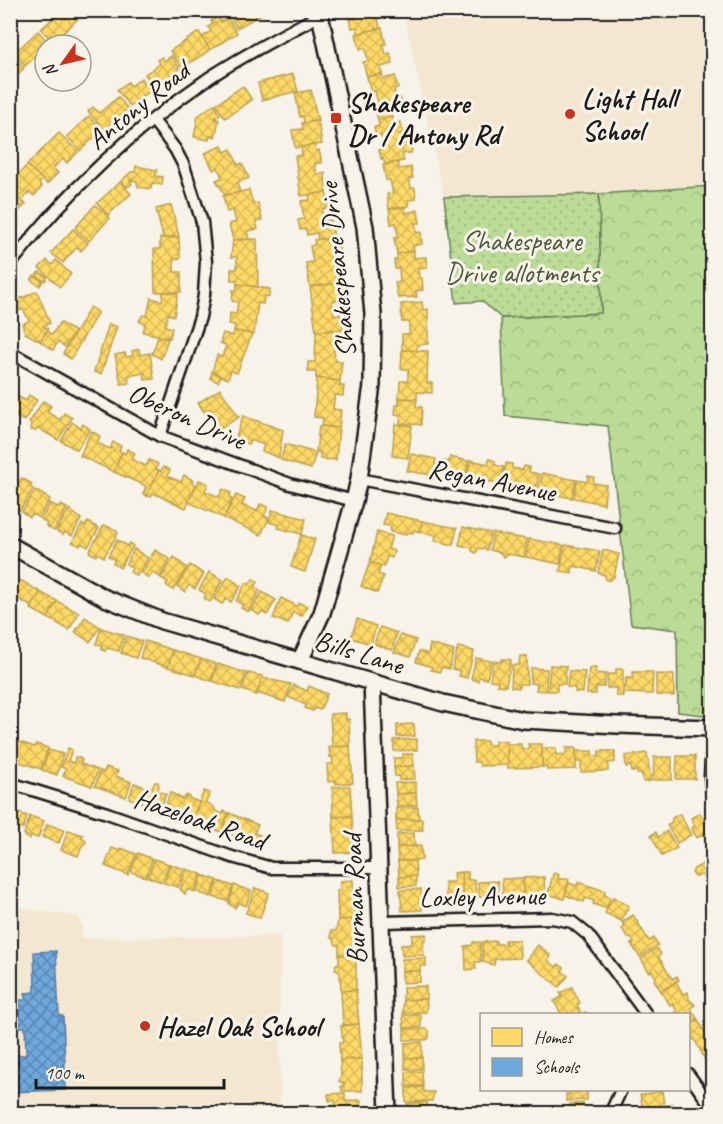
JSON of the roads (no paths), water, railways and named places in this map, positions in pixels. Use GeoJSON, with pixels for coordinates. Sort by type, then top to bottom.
{"type":"FeatureCollection","features":[{"type":"Feature","properties":{"kind":"street","name":"Antony Road"},"geometry":{"type":"LineString","coordinates":[[10,265],[30,239],[89,174],[153,120],[210,78],[264,44],[320,13]]}},
{"type":"Feature","properties":{"kind":"street","name":"Shakespeare Drive"},"geometry":{"type":"LineString","coordinates":[[300,661],[322,613],[354,501],[372,385],[372,303],[361,205],[320,13]]}},
{"type":"Feature","properties":{"kind":"street"},"geometry":{"type":"LineString","coordinates":[[153,120],[176,150],[184,166],[202,222],[206,262],[200,317],[160,436]]}},
{"type":"Feature","properties":{"kind":"street","name":"Oberon Drive"},"geometry":{"type":"LineString","coordinates":[[10,352],[160,436],[290,484],[354,501]]}},
{"type":"Feature","properties":{"kind":"street","name":"Regan Avenue"},"geometry":{"type":"LineString","coordinates":[[359,479],[615,528]]}},
{"type":"Feature","properties":{"kind":"street","name":"Bills Lane"},"geometry":{"type":"LineString","coordinates":[[10,545],[78,585],[135,610],[200,633],[443,703],[523,720],[712,728]]}},
{"type":"Feature","properties":{"kind":"street","name":"Burman Road"},"geometry":{"type":"LineString","coordinates":[[372,683],[388,1113]]}},
{"type":"Feature","properties":{"kind":"street"},"geometry":{"type":"LineString","coordinates":[[712,742],[710,776],[712,796]]}},
{"type":"Feature","properties":{"kind":"street","name":"Hazeloak Road"},"geometry":{"type":"LineString","coordinates":[[10,783],[107,813],[232,857],[272,868],[379,868]]}},
{"type":"Feature","properties":{"kind":"street","name":"Loxley Avenue"},"geometry":{"type":"LineString","coordinates":[[381,922],[552,918],[572,922],[588,935],[645,1013]]}},
{"type":"Feature","properties":{"kind":"street"},"geometry":{"type":"LineString","coordinates":[[690,1077],[712,1107]]}},
{"type":"Feature","properties":{"kind":"street"},"geometry":{"type":"LineString","coordinates":[[610,1113],[620,1091]]}},
{"type":"Feature","properties":{"kind":"place","name":"Light Hall School"},"geometry":{"type":"Point","coordinates":[570,114]}},
{"type":"Feature","properties":{"kind":"place","name":"Shakespeare Dr / Antony Rd"},"geometry":{"type":"Point","coordinates":[336,118]}},
{"type":"Feature","properties":{"kind":"place","name":"Hazel Oak School"},"geometry":{"type":"Point","coordinates":[145,1026]}},
{"type":"Feature","properties":{"kind":"park label","name":"Shakespeare Drive allotments"},"geometry":{"type":"Point","coordinates":[522,256]}}]}
